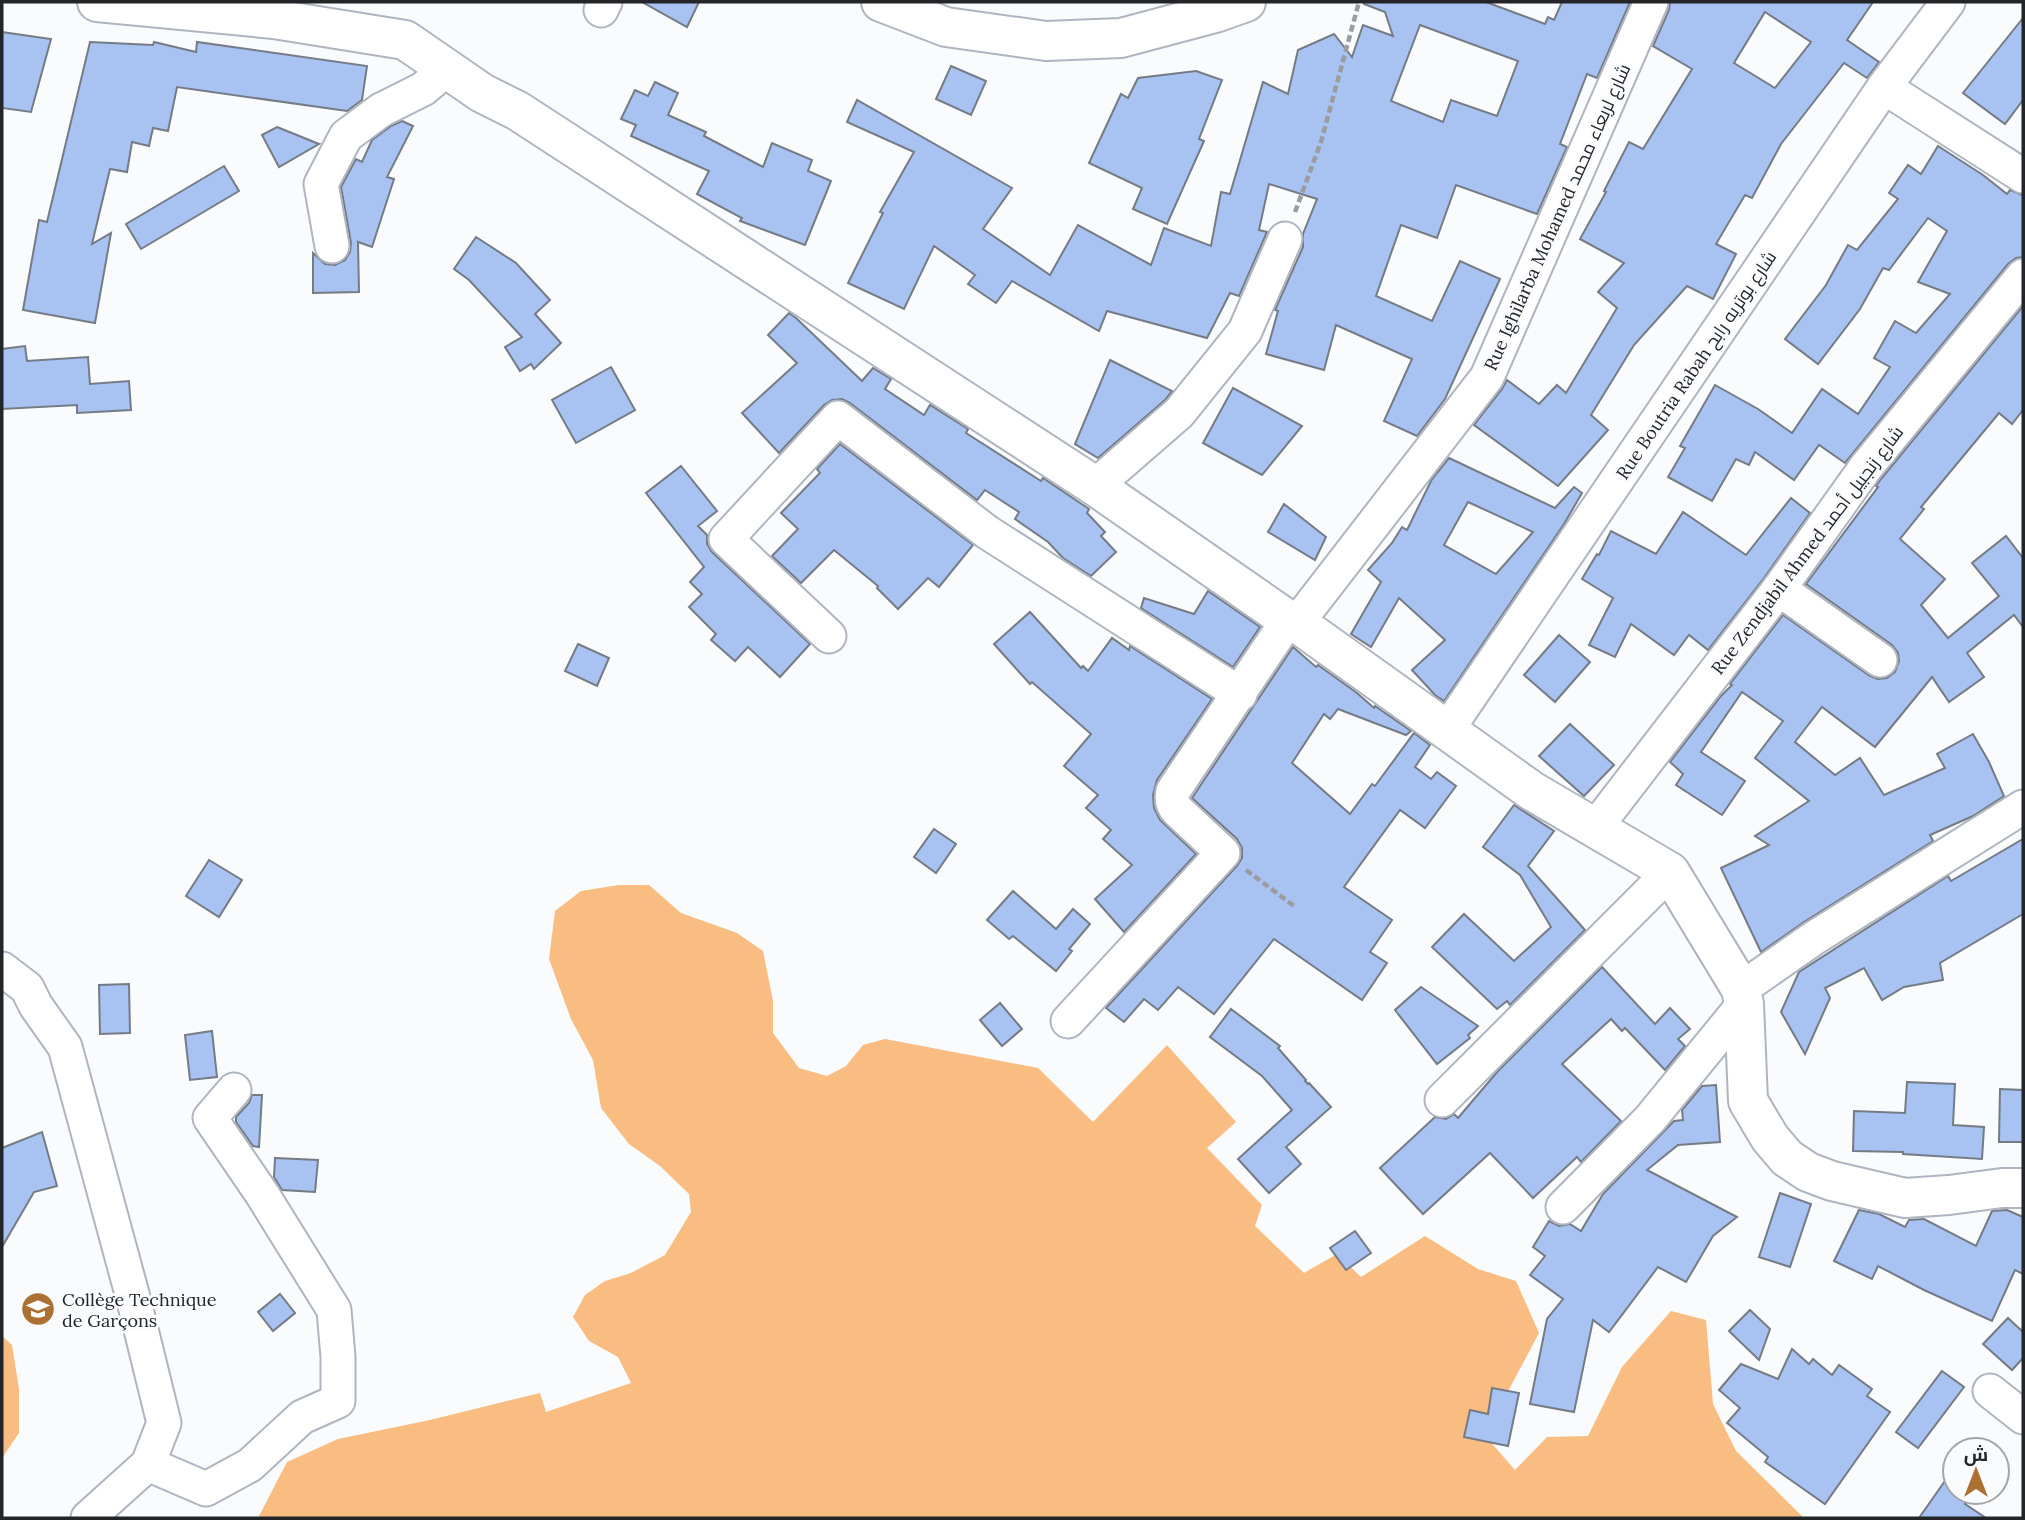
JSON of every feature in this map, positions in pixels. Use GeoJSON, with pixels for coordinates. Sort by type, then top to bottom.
{"type":"FeatureCollection","features":[{"type":"Feature","properties":{"kind":"main road"},"geometry":{"type":"LineString","coordinates":[[97,2],[274,19],[405,40],[482,93],[518,111],[1096,486],[1532,790],[1670,872],[1743,997],[1748,1101],[1770,1138],[1787,1158],[1808,1172],[1832,1181],[1905,1198],[2023,1188]]}},
{"type":"Feature","properties":{"kind":"main road"},"geometry":{"type":"LineString","coordinates":[[881,2],[946,27],[1046,41],[1121,38],[1246,2]]}},
{"type":"Feature","properties":{"kind":"street","name":"Rue Ighilarba Mohamed شارع لربعاء محمد"},"geometry":{"type":"LineString","coordinates":[[1223,853],[1173,806],[1173,792],[1292,622],[1487,377],[1651,2]]}},
{"type":"Feature","properties":{"kind":"street","name":"Rue Boutria Rabah شارع بوتريه رابح"},"geometry":{"type":"LineString","coordinates":[[1447,730],[1884,87],[1948,2]]}},
{"type":"Feature","properties":{"kind":"street"},"geometry":{"type":"LineString","coordinates":[[332,246],[321,184],[345,136],[381,110],[423,89],[447,69]]}},
{"type":"Feature","properties":{"kind":"street"},"geometry":{"type":"LineString","coordinates":[[1884,87],[2023,176]]}},
{"type":"Feature","properties":{"kind":"street"},"geometry":{"type":"LineString","coordinates":[[1096,486],[1179,413],[1245,331],[1285,239]]}},
{"type":"Feature","properties":{"kind":"street","name":"Rue Zendjabil Ahmed شارع زنجبيل أحمد"},"geometry":{"type":"LineString","coordinates":[[1595,828],[1779,589],[1866,467],[2023,276]]}},
{"type":"Feature","properties":{"kind":"street"},"geometry":{"type":"LineString","coordinates":[[829,636],[726,539],[838,418],[987,532],[1240,694]]}},
{"type":"Feature","properties":{"kind":"street"},"geometry":{"type":"LineString","coordinates":[[1779,589],[1880,660]]}},
{"type":"Feature","properties":{"kind":"street"},"geometry":{"type":"LineString","coordinates":[[1563,1207],[1650,1119],[1743,997],[1814,938],[2023,807]]}},
{"type":"Feature","properties":{"kind":"street"},"geometry":{"type":"LineString","coordinates":[[1068,1021],[1223,853]]}},
{"type":"Feature","properties":{"kind":"street"},"geometry":{"type":"LineString","coordinates":[[1442,1100],[1670,872]]}},
{"type":"Feature","properties":{"kind":"street"},"geometry":{"type":"LineString","coordinates":[[2,969],[27,988],[36,1006],[65,1047],[164,1423],[148,1464],[88,1518]]}},
{"type":"Feature","properties":{"kind":"street"},"geometry":{"type":"LineString","coordinates":[[148,1464],[206,1489],[250,1465],[302,1417],[338,1401],[334,1310],[262,1194],[210,1118],[234,1090]]}},
{"type":"Feature","properties":{"kind":"street"},"geometry":{"type":"LineString","coordinates":[[1990,1391],[2023,1417]]}},
{"type":"Feature","properties":{"kind":"path"},"geometry":{"type":"LineString","coordinates":[[1285,239],[1321,142],[1359,2]]}},
{"type":"Feature","properties":{"kind":"path"},"geometry":{"type":"LineString","coordinates":[[1223,853],[1294,906]]}},
{"type":"Feature","properties":{"kind":"shaded area"},"geometry":{"type":"Polygon","coordinates":[[[619,885],[649,885],[681,913],[737,933],[763,951],[773,1001],[773,1033],[799,1068],[827,1076],[846,1066],[863,1045],[885,1039],[1038,1068],[1093,1122],[1167,1045],[1236,1122],[1207,1148],[1262,1205],[1255,1226],[1304,1273],[1337,1254],[1361,1277],[1425,1236],[1478,1269],[1516,1281],[1539,1333],[1487,1438],[1515,1470],[1547,1437],[1588,1436],[1622,1367],[1671,1311],[1706,1320],[1713,1404],[1736,1451],[1804,1518],[258,1518],[287,1462],[338,1439],[540,1393],[546,1412],[631,1383],[618,1357],[589,1341],[573,1317],[585,1295],[605,1281],[631,1273],[665,1255],[691,1212],[689,1194],[660,1166],[629,1144],[601,1108],[593,1060],[571,1019],[549,959],[555,911],[581,891],[619,885]]]}},
{"type":"Feature","properties":{"kind":"shaded area"},"geometry":{"type":"Polygon","coordinates":[[[2,1336],[12,1345],[19,1389],[19,1433],[2,1458],[2,1336]]]}},
{"type":"Feature","properties":{"kind":"building"},"geometry":{"type":"Polygon","coordinates":[[[642,2],[699,2],[687,27],[642,2]]]}},
{"type":"Feature","properties":{"kind":"building"},"geometry":{"type":"Polygon","coordinates":[[[1486,2],[1545,24],[1548,17],[1554,20],[1562,2],[1630,2],[1597,78],[1587,74],[1560,144],[1567,147],[1537,214],[1456,185],[1437,238],[1401,225],[1376,296],[1432,321],[1460,261],[1500,279],[1445,399],[1417,436],[1384,421],[1412,359],[1336,325],[1324,370],[1266,354],[1278,311],[1275,310],[1303,247],[1303,234],[1317,199],[1269,184],[1259,230],[1267,232],[1239,296],[1230,293],[1207,338],[1107,311],[1099,331],[1012,281],[996,303],[968,284],[975,275],[934,246],[904,309],[848,283],[883,213],[880,212],[914,152],[847,122],[857,100],[1012,188],[983,229],[1050,275],[1078,225],[1151,265],[1164,228],[1211,246],[1221,192],[1230,194],[1263,82],[1288,94],[1298,50],[1334,34],[1352,57],[1363,25],[1393,36],[1385,12],[1364,4],[1486,2]],[[1420,25],[1391,101],[1443,122],[1451,100],[1497,116],[1518,61],[1420,25]]]}},
{"type":"Feature","properties":{"kind":"building"},"geometry":{"type":"Polygon","coordinates":[[[1670,2],[1873,2],[1847,40],[1879,62],[1867,78],[1844,63],[1781,144],[1752,198],[1745,195],[1716,244],[1736,254],[1713,299],[1687,286],[1634,345],[1591,415],[1608,430],[1558,486],[1474,425],[1507,380],[1539,404],[1557,385],[1566,393],[1617,308],[1598,292],[1624,263],[1580,239],[1629,142],[1643,149],[1692,69],[1653,46],[1670,2]],[[1765,12],[1734,63],[1775,88],[1811,42],[1765,12]]]}},
{"type":"Feature","properties":{"kind":"building"},"geometry":{"type":"Polygon","coordinates":[[[2023,18],[2023,100],[2005,124],[1963,93],[2023,18]]]}},
{"type":"Feature","properties":{"kind":"building"},"geometry":{"type":"Polygon","coordinates":[[[2,32],[51,39],[31,112],[2,108],[2,32]]]}},
{"type":"Feature","properties":{"kind":"building"},"geometry":{"type":"Polygon","coordinates":[[[90,42],[153,45],[154,42],[196,52],[197,42],[367,66],[362,100],[347,111],[177,87],[168,131],[153,128],[149,146],[132,142],[127,172],[110,169],[92,244],[111,233],[95,323],[23,310],[39,220],[47,222],[90,42]]]}},
{"type":"Feature","properties":{"kind":"building"},"geometry":{"type":"Polygon","coordinates":[[[951,66],[986,81],[971,115],[936,99],[951,66]]]}},
{"type":"Feature","properties":{"kind":"building"},"geometry":{"type":"Polygon","coordinates":[[[1196,71],[1222,80],[1199,139],[1204,141],[1167,224],[1133,209],[1142,188],[1089,163],[1121,94],[1128,98],[1138,78],[1196,71]]]}},
{"type":"Feature","properties":{"kind":"building"},"geometry":{"type":"Polygon","coordinates":[[[655,82],[678,93],[668,115],[706,132],[704,136],[763,167],[772,143],[812,160],[808,171],[831,181],[805,245],[740,221],[742,218],[697,194],[709,171],[631,136],[636,125],[621,119],[635,90],[648,96],[655,82]]]}},
{"type":"Feature","properties":{"kind":"building"},"geometry":{"type":"Polygon","coordinates":[[[402,121],[413,126],[387,177],[394,179],[372,247],[358,242],[359,292],[313,293],[313,253],[325,264],[335,265],[345,260],[350,252],[351,243],[341,187],[356,159],[362,162],[372,140],[402,121]]]}},
{"type":"Feature","properties":{"kind":"building"},"geometry":{"type":"Polygon","coordinates":[[[277,127],[319,144],[279,167],[262,135],[277,127]]]}},
{"type":"Feature","properties":{"kind":"building"},"geometry":{"type":"Polygon","coordinates":[[[1938,146],[2007,194],[2010,190],[2023,195],[2023,257],[2008,264],[1845,463],[1819,445],[1794,480],[1755,452],[1749,465],[1736,459],[1712,501],[1668,477],[1685,448],[1680,446],[1715,385],[1758,409],[1792,433],[1822,389],[1858,414],[1890,367],[1874,358],[1895,321],[1916,333],[1950,294],[1918,282],[1947,231],[1928,218],[1889,270],[1883,268],[1860,309],[1818,364],[1785,339],[1826,285],[1848,245],[1857,250],[1898,199],[1889,193],[1908,165],[1921,174],[1938,146]]]}},
{"type":"Feature","properties":{"kind":"building"},"geometry":{"type":"Polygon","coordinates":[[[224,166],[239,191],[141,249],[126,224],[224,166]]]}},
{"type":"Feature","properties":{"kind":"building"},"geometry":{"type":"Polygon","coordinates":[[[476,237],[516,263],[550,300],[535,314],[561,343],[534,369],[531,364],[520,371],[505,347],[522,337],[469,280],[454,269],[476,237]]]}},
{"type":"Feature","properties":{"kind":"building"},"geometry":{"type":"Polygon","coordinates":[[[2023,306],[2023,410],[2012,424],[1999,413],[1921,507],[1924,509],[1900,539],[1945,579],[1921,605],[1948,638],[1999,596],[1972,563],[2006,536],[2023,558],[2023,627],[2014,615],[1967,653],[1984,677],[1949,702],[1932,677],[1875,747],[1822,707],[1795,742],[1835,775],[1860,758],[1884,795],[1945,768],[1937,754],[1973,734],[2004,796],[1973,816],[1930,835],[1933,841],[1761,952],[1721,868],[1769,845],[1755,836],[1809,801],[1755,758],[1783,721],[1742,692],[1701,752],[1745,781],[1722,815],[1676,785],[1683,774],[1670,762],[1732,685],[1730,684],[1783,615],[1870,676],[1887,678],[1895,672],[1899,661],[1898,653],[1892,645],[1806,584],[1878,487],[1876,486],[1881,479],[2023,306]]]}},
{"type":"Feature","properties":{"kind":"building"},"geometry":{"type":"Polygon","coordinates":[[[789,313],[862,381],[873,368],[891,379],[885,389],[924,415],[930,405],[968,429],[966,433],[1041,481],[1043,478],[1089,509],[1087,513],[1105,532],[1101,536],[1116,552],[1091,576],[1063,558],[1048,542],[1015,519],[1019,512],[985,490],[977,500],[842,399],[832,400],[824,405],[779,453],[742,413],[797,363],[768,335],[789,313]]]}},
{"type":"Feature","properties":{"kind":"building"},"geometry":{"type":"Polygon","coordinates":[[[25,346],[27,361],[88,357],[90,384],[129,381],[131,410],[77,413],[77,405],[2,409],[2,349],[25,346]]]}},
{"type":"Feature","properties":{"kind":"building"},"geometry":{"type":"Polygon","coordinates":[[[1110,360],[1172,391],[1098,458],[1075,444],[1110,360]]]}},
{"type":"Feature","properties":{"kind":"building"},"geometry":{"type":"Polygon","coordinates":[[[611,367],[635,410],[576,443],[552,400],[611,367]]]}},
{"type":"Feature","properties":{"kind":"building"},"geometry":{"type":"Polygon","coordinates":[[[1233,388],[1302,426],[1262,475],[1203,443],[1233,388]]]}},
{"type":"Feature","properties":{"kind":"building"},"geometry":{"type":"Polygon","coordinates":[[[840,444],[973,545],[939,587],[928,578],[898,609],[878,586],[834,550],[801,583],[772,556],[798,529],[781,513],[820,473],[817,469],[840,444]]]}},
{"type":"Feature","properties":{"kind":"building"},"geometry":{"type":"Polygon","coordinates":[[[1449,458],[1555,508],[1574,487],[1582,493],[1564,524],[1444,701],[1412,670],[1445,640],[1399,598],[1371,647],[1351,634],[1381,582],[1368,570],[1402,527],[1407,530],[1432,479],[1449,458]],[[1468,502],[1444,545],[1496,574],[1533,532],[1468,502]]]}},
{"type":"Feature","properties":{"kind":"building"},"geometry":{"type":"Polygon","coordinates":[[[681,466],[717,511],[698,526],[707,535],[707,544],[712,552],[810,644],[780,677],[748,647],[735,661],[711,640],[716,634],[689,607],[702,594],[690,582],[704,567],[646,493],[681,466]]]}},
{"type":"Feature","properties":{"kind":"building"},"geometry":{"type":"Polygon","coordinates":[[[1791,498],[1810,513],[1708,650],[1689,635],[1674,655],[1631,624],[1615,657],[1589,645],[1613,598],[1582,579],[1597,554],[1599,555],[1611,531],[1656,554],[1683,512],[1746,555],[1791,498]]]}},
{"type":"Feature","properties":{"kind":"building"},"geometry":{"type":"Polygon","coordinates":[[[1284,504],[1326,537],[1315,560],[1268,532],[1284,504]]]}},
{"type":"Feature","properties":{"kind":"building"},"geometry":{"type":"Polygon","coordinates":[[[1208,591],[1260,627],[1233,667],[1141,608],[1144,598],[1194,614],[1208,591]]]}},
{"type":"Feature","properties":{"kind":"building"},"geometry":{"type":"Polygon","coordinates":[[[1030,612],[1081,668],[1083,666],[1088,671],[1112,638],[1129,650],[1130,646],[1212,699],[1157,780],[1153,795],[1154,808],[1160,820],[1196,854],[1124,932],[1095,899],[1132,865],[1103,839],[1111,830],[1086,808],[1098,795],[1064,766],[1091,734],[1032,682],[1030,684],[994,644],[1030,612]]]}},
{"type":"Feature","properties":{"kind":"building"},"geometry":{"type":"Polygon","coordinates":[[[1559,635],[1590,662],[1555,702],[1524,675],[1559,635]]]}},
{"type":"Feature","properties":{"kind":"building"},"geometry":{"type":"Polygon","coordinates":[[[578,644],[609,658],[597,686],[565,671],[578,644]]]}},
{"type":"Feature","properties":{"kind":"building"},"geometry":{"type":"Polygon","coordinates":[[[1293,647],[1316,667],[1318,665],[1374,708],[1375,706],[1411,731],[1406,735],[1338,709],[1330,719],[1324,714],[1292,763],[1350,814],[1372,784],[1375,786],[1414,733],[1430,745],[1415,767],[1431,779],[1437,772],[1456,786],[1425,828],[1400,810],[1344,887],[1392,920],[1370,952],[1387,963],[1362,1000],[1274,939],[1214,1014],[1178,987],[1158,1010],[1144,999],[1124,1022],[1106,1008],[1242,858],[1242,848],[1237,839],[1192,798],[1293,647]]]}},
{"type":"Feature","properties":{"kind":"building"},"geometry":{"type":"Polygon","coordinates":[[[1570,724],[1614,765],[1584,796],[1539,756],[1570,724]]]}},
{"type":"Feature","properties":{"kind":"building"},"geometry":{"type":"Polygon","coordinates":[[[1514,805],[1554,831],[1528,866],[1585,930],[1510,1005],[1507,1001],[1497,1009],[1432,947],[1464,914],[1514,961],[1551,927],[1520,875],[1483,847],[1514,805]]]}},
{"type":"Feature","properties":{"kind":"building"},"geometry":{"type":"Polygon","coordinates":[[[934,829],[956,844],[936,873],[914,857],[934,829]]]}},
{"type":"Feature","properties":{"kind":"building"},"geometry":{"type":"Polygon","coordinates":[[[2023,839],[2023,914],[1940,963],[1943,980],[1904,987],[1882,1000],[1864,968],[1825,988],[1830,998],[1805,1054],[1781,1012],[1799,972],[1948,876],[1951,881],[2023,839]]]}},
{"type":"Feature","properties":{"kind":"building"},"geometry":{"type":"Polygon","coordinates":[[[209,860],[242,880],[219,917],[186,896],[209,860]]]}},
{"type":"Feature","properties":{"kind":"building"},"geometry":{"type":"Polygon","coordinates":[[[1013,891],[1056,929],[1073,909],[1090,924],[1069,949],[1072,951],[1056,971],[1013,936],[1009,939],[987,920],[1013,891]]]}},
{"type":"Feature","properties":{"kind":"building"},"geometry":{"type":"Polygon","coordinates":[[[1602,967],[1655,1024],[1670,1008],[1690,1029],[1678,1039],[1685,1046],[1665,1070],[1625,1028],[1622,1031],[1611,1019],[1562,1064],[1621,1121],[1581,1162],[1577,1157],[1533,1198],[1490,1153],[1423,1214],[1380,1168],[1435,1117],[1446,1119],[1454,1114],[1458,1118],[1498,1071],[1602,967]]]}},
{"type":"Feature","properties":{"kind":"building"},"geometry":{"type":"Polygon","coordinates":[[[129,984],[130,1033],[100,1034],[99,985],[129,984]]]}},
{"type":"Feature","properties":{"kind":"building"},"geometry":{"type":"Polygon","coordinates":[[[1421,987],[1478,1026],[1468,1035],[1470,1038],[1437,1064],[1395,1010],[1421,987]]]}},
{"type":"Feature","properties":{"kind":"building"},"geometry":{"type":"Polygon","coordinates":[[[1000,1003],[1022,1029],[1002,1046],[980,1020],[1000,1003]]]}},
{"type":"Feature","properties":{"kind":"building"},"geometry":{"type":"Polygon","coordinates":[[[1231,1009],[1280,1046],[1278,1048],[1305,1081],[1331,1107],[1286,1147],[1301,1164],[1269,1193],[1238,1159],[1292,1110],[1262,1076],[1210,1037],[1231,1009]]]}},
{"type":"Feature","properties":{"kind":"building"},"geometry":{"type":"Polygon","coordinates":[[[212,1031],[217,1077],[190,1080],[185,1035],[212,1031]]]}},
{"type":"Feature","properties":{"kind":"building"},"geometry":{"type":"Polygon","coordinates":[[[1907,1082],[1955,1084],[1953,1125],[1984,1127],[1982,1159],[1853,1151],[1854,1111],[1905,1113],[1907,1082]]]}},
{"type":"Feature","properties":{"kind":"building"},"geometry":{"type":"Polygon","coordinates":[[[1716,1085],[1720,1142],[1678,1145],[1647,1170],[1737,1217],[1713,1236],[1686,1282],[1658,1267],[1609,1332],[1593,1320],[1574,1412],[1530,1404],[1547,1319],[1563,1299],[1530,1275],[1545,1256],[1533,1247],[1549,1221],[1559,1226],[1570,1224],[1581,1231],[1603,1194],[1674,1121],[1683,1120],[1682,1110],[1702,1086],[1716,1085]]]}},
{"type":"Feature","properties":{"kind":"building"},"geometry":{"type":"Polygon","coordinates":[[[2000,1089],[2023,1090],[2023,1142],[1999,1142],[2000,1089]]]}},
{"type":"Feature","properties":{"kind":"building"},"geometry":{"type":"Polygon","coordinates":[[[252,1095],[262,1095],[259,1147],[253,1146],[236,1122],[236,1117],[249,1103],[252,1095]]]}},
{"type":"Feature","properties":{"kind":"building"},"geometry":{"type":"Polygon","coordinates":[[[42,1132],[57,1186],[34,1192],[2,1247],[2,1148],[42,1132]]]}},
{"type":"Feature","properties":{"kind":"building"},"geometry":{"type":"Polygon","coordinates":[[[275,1158],[318,1160],[315,1192],[282,1190],[274,1177],[275,1158]]]}},
{"type":"Feature","properties":{"kind":"building"},"geometry":{"type":"Polygon","coordinates":[[[1780,1193],[1811,1204],[1790,1267],[1759,1257],[1780,1193]]]}},
{"type":"Feature","properties":{"kind":"building"},"geometry":{"type":"Polygon","coordinates":[[[1859,1210],[1879,1214],[1905,1227],[1909,1220],[1924,1219],[1976,1246],[1992,1211],[2007,1210],[2023,1217],[2023,1274],[2015,1270],[1992,1321],[1878,1266],[1872,1279],[1834,1261],[1859,1210]]]}},
{"type":"Feature","properties":{"kind":"building"},"geometry":{"type":"Polygon","coordinates":[[[1355,1231],[1371,1253],[1346,1270],[1330,1248],[1355,1231]]]}},
{"type":"Feature","properties":{"kind":"building"},"geometry":{"type":"Polygon","coordinates":[[[280,1294],[295,1313],[273,1331],[258,1312],[280,1294]]]}},
{"type":"Feature","properties":{"kind":"building"},"geometry":{"type":"Polygon","coordinates":[[[1750,1310],[1770,1329],[1759,1360],[1729,1331],[1750,1310]]]}},
{"type":"Feature","properties":{"kind":"building"},"geometry":{"type":"Polygon","coordinates":[[[2008,1318],[2023,1332],[2023,1358],[2012,1370],[1983,1344],[2008,1318]]]}},
{"type":"Feature","properties":{"kind":"building"},"geometry":{"type":"Polygon","coordinates":[[[1792,1349],[1809,1364],[1813,1359],[1832,1375],[1839,1365],[1872,1389],[1867,1396],[1890,1412],[1825,1504],[1765,1462],[1768,1457],[1727,1423],[1740,1408],[1719,1390],[1741,1364],[1778,1379],[1792,1349]]]}},
{"type":"Feature","properties":{"kind":"building"},"geometry":{"type":"Polygon","coordinates":[[[1942,1371],[1964,1387],[1918,1448],[1896,1432],[1942,1371]]]}},
{"type":"Feature","properties":{"kind":"building"},"geometry":{"type":"Polygon","coordinates":[[[1492,1388],[1519,1393],[1508,1446],[1464,1437],[1470,1410],[1488,1414],[1492,1388]]]}},
{"type":"Feature","properties":{"kind":"building"},"geometry":{"type":"Polygon","coordinates":[[[1941,1487],[1941,1506],[1968,1506],[1986,1518],[1919,1518],[1941,1487]]]}},
{"type":"Feature","properties":{"kind":"place","name":"Collège Technique de Garçons"},"geometry":{"type":"Point","coordinates":[38,1309]}}]}
